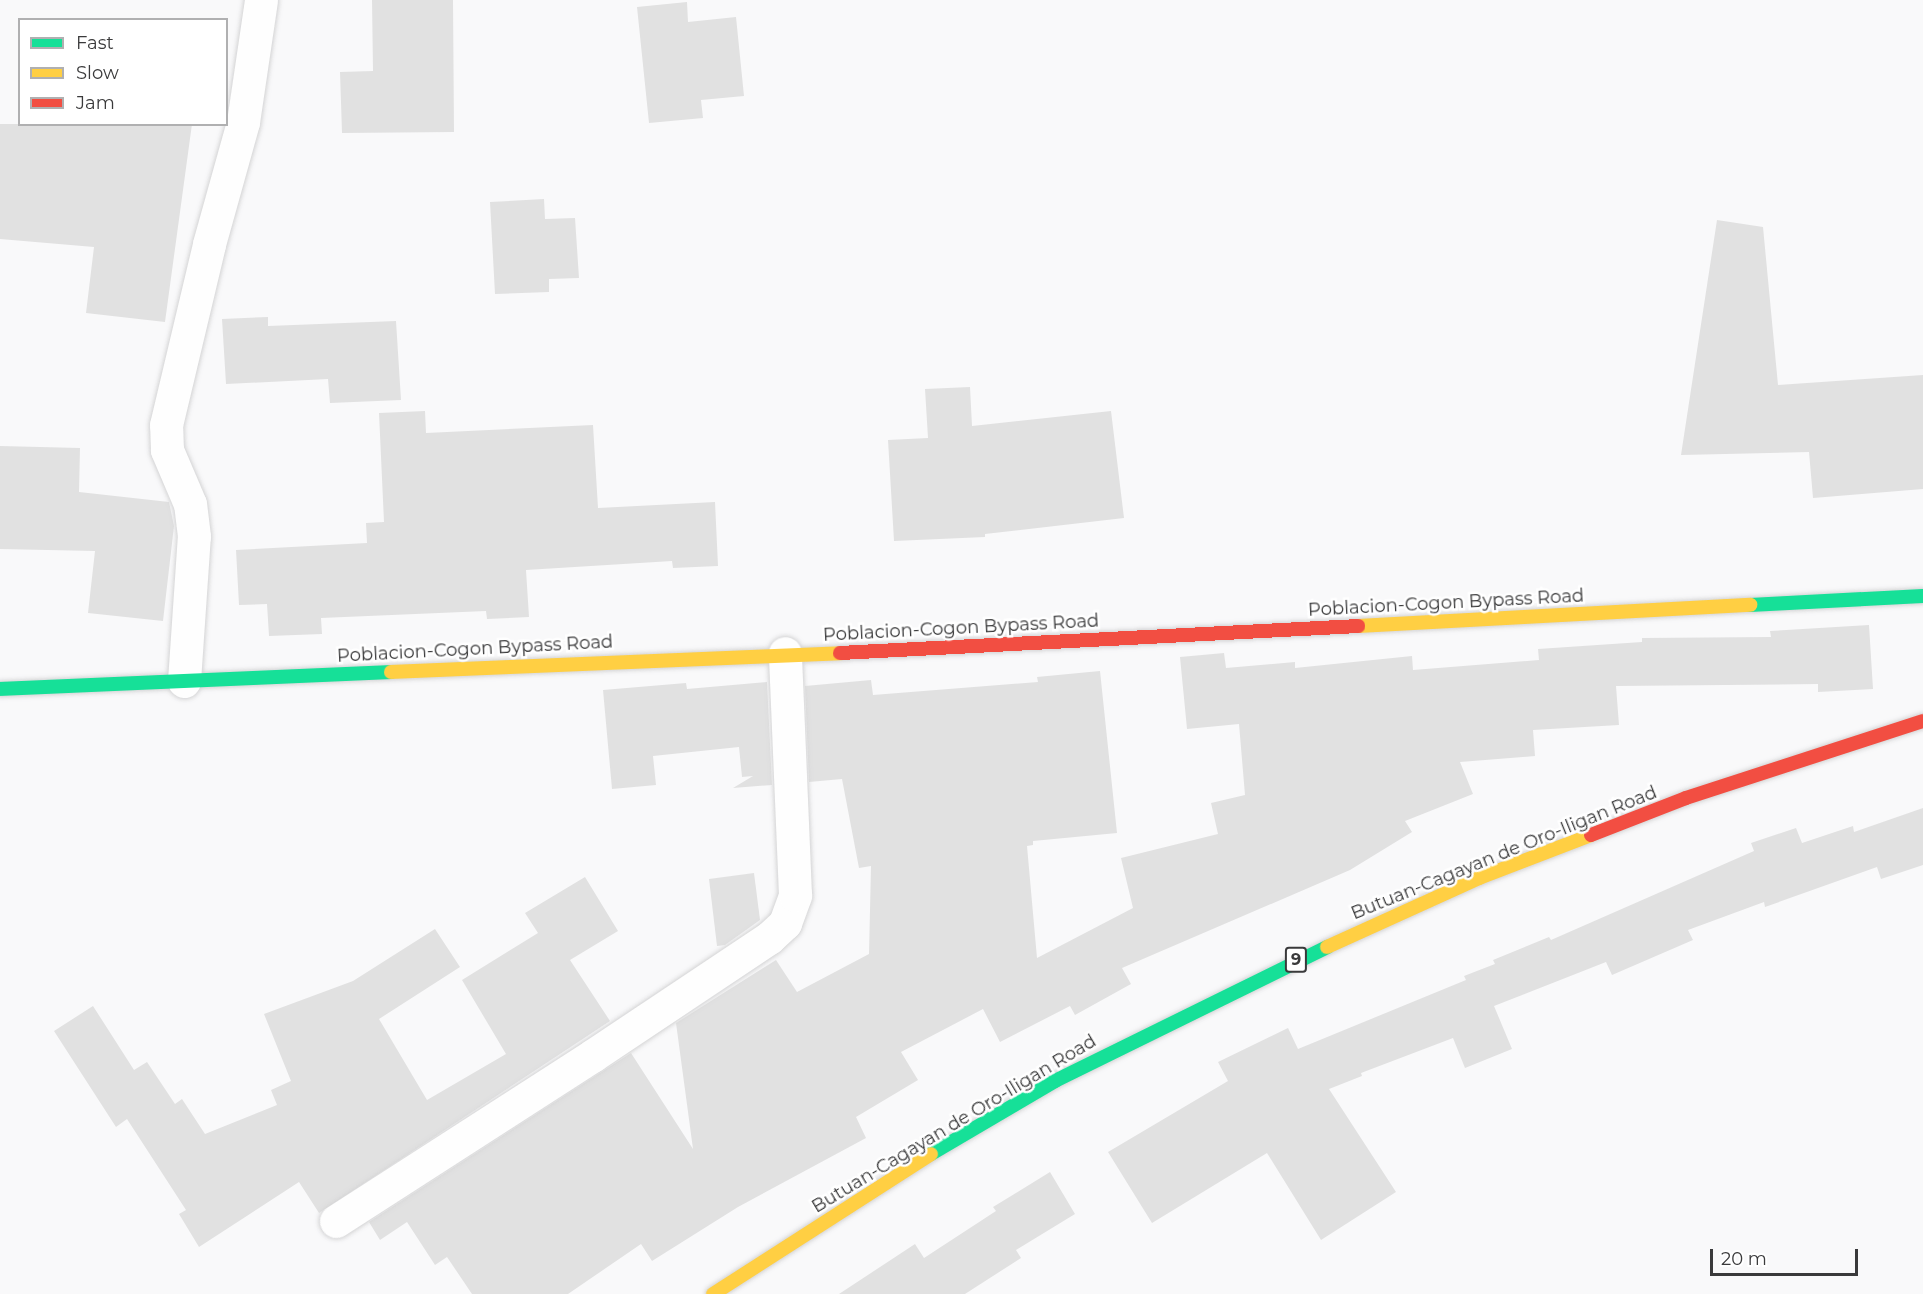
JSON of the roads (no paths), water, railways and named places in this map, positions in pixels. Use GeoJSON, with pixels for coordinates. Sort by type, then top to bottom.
{"type":"FeatureCollection","features":[{"type":"Feature","properties":{"kind":"main road","name":"Poblacion-Cogon Bypass Road"},"geometry":{"type":"LineString","coordinates":[[0,689],[785,653],[948,648],[1923,596]]}},
{"type":"Feature","properties":{"kind":"main road","name":"Butuan-Cagayan de Oro-Iligan Road"},"geometry":{"type":"LineString","coordinates":[[713,1294],[899,1174],[1055,1081],[1256,979],[1479,878],[1686,798],[1923,721]]}},
{"type":"Feature","properties":{"kind":"street"},"geometry":{"type":"LineString","coordinates":[[184,681],[194,536],[190,504],[167,450],[166,425],[209,244],[243,122],[261,0]]}},
{"type":"Feature","properties":{"kind":"street"},"geometry":{"type":"LineString","coordinates":[[336,1221],[612,1043],[770,938],[785,923],[792,910],[795,882],[785,653]]}}]}
